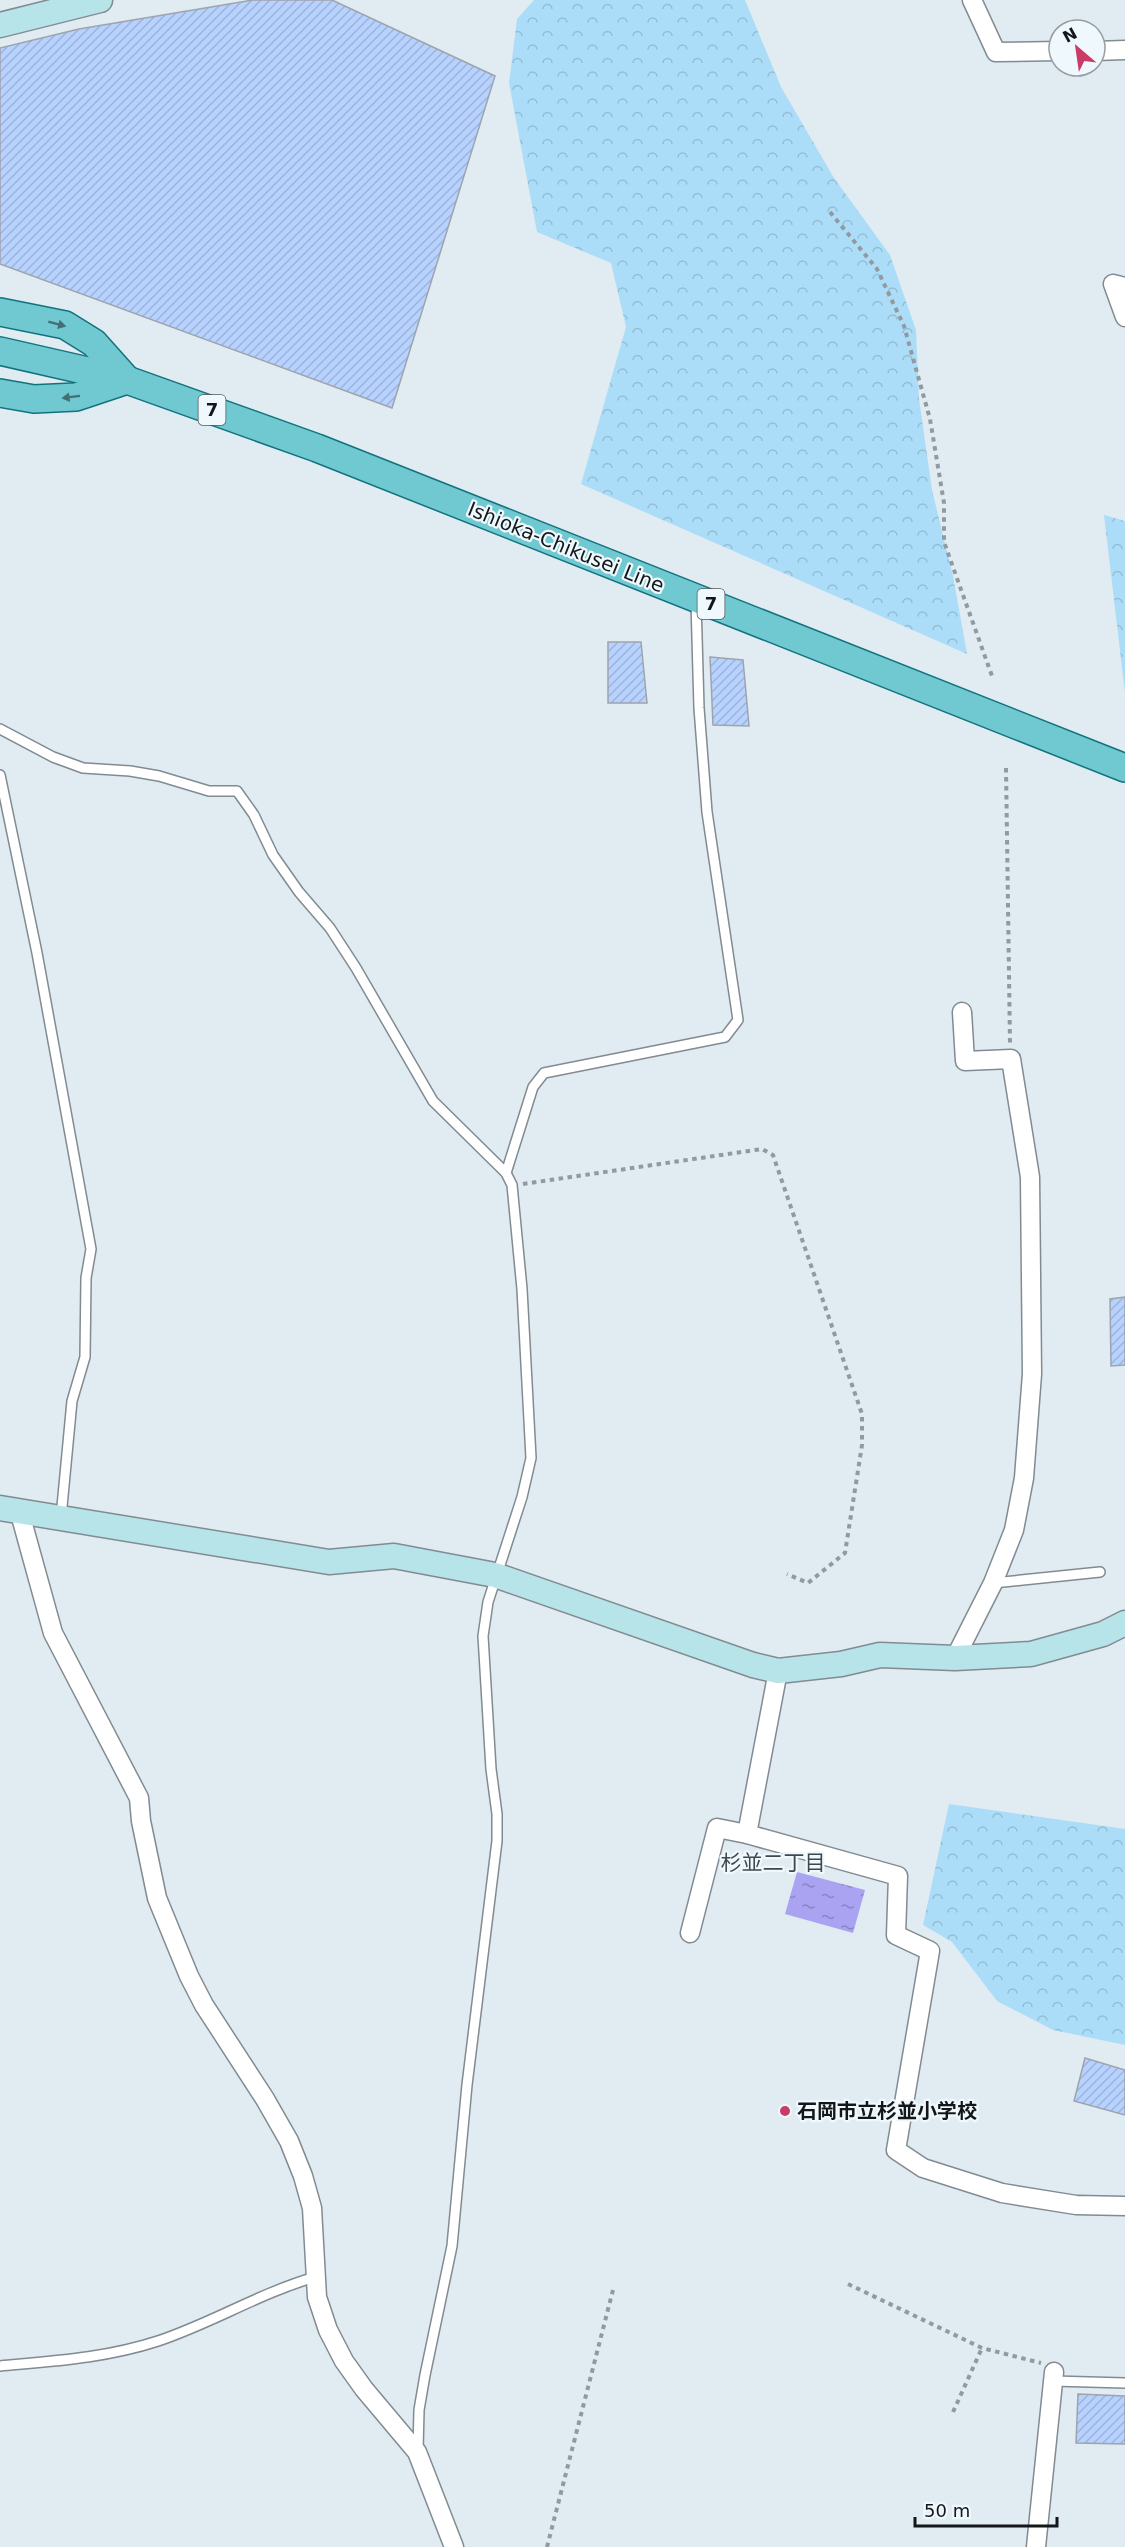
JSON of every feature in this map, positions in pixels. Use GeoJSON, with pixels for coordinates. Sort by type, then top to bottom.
{"type":"FeatureCollection","features":[{"type":"Feature","properties":{"kind":"main road"},"geometry":{"type":"LineString","coordinates":[[0,312],[65,326],[94,343],[127,380],[76,397],[33,399],[0,393]]}},
{"type":"Feature","properties":{"kind":"main road","name":"Ishioka-Chikusei Line"},"geometry":{"type":"LineString","coordinates":[[0,351],[127,380],[317,448],[1125,768]]}},
{"type":"Feature","properties":{"kind":"street"},"geometry":{"type":"LineString","coordinates":[[0,25],[100,0]]}},
{"type":"Feature","properties":{"kind":"street"},"geometry":{"type":"LineString","coordinates":[[972,0],[996,52],[1047,51]]}},
{"type":"Feature","properties":{"kind":"street"},"geometry":{"type":"LineString","coordinates":[[1107,51],[1125,50]]}},
{"type":"Feature","properties":{"kind":"street"},"geometry":{"type":"LineString","coordinates":[[1125,287],[1113,284],[1125,316]]}},
{"type":"Feature","properties":{"kind":"street"},"geometry":{"type":"LineString","coordinates":[[955,1658],[993,1583],[1014,1530],[1024,1478],[1032,1374],[1029,1295],[1030,1177],[1011,1059],[965,1061],[962,1012]]}},
{"type":"Feature","properties":{"kind":"street"},"geometry":{"type":"LineString","coordinates":[[454,2547],[417,2452],[364,2389],[344,2361],[328,2330],[317,2297],[312,2208],[303,2176],[289,2141],[265,2099],[204,2005],[189,1976],[157,1898],[141,1821],[139,1798],[53,1633],[9,1509],[329,1562],[394,1556],[495,1575],[753,1665],[778,1671],[841,1664],[880,1654],[955,1658],[1030,1653],[1103,1634],[1125,1623]]}},
{"type":"Feature","properties":{"kind":"street"},"geometry":{"type":"LineString","coordinates":[[747,1834],[778,1671]]}},
{"type":"Feature","properties":{"kind":"street"},"geometry":{"type":"LineString","coordinates":[[690,1933],[717,1828],[747,1834],[898,1876],[896,1935],[930,1951],[896,2150],[923,2168],[1002,2193],[1076,2205],[1125,2206]]}},
{"type":"Feature","properties":{"kind":"street"},"geometry":{"type":"LineString","coordinates":[[1036,2547],[1053,2377]]}},
{"type":"Feature","properties":{"kind":"lane"},"geometry":{"type":"LineString","coordinates":[[506,1173],[533,1087],[544,1073],[725,1037],[738,1020],[707,812],[699,708],[696,599]]}},
{"type":"Feature","properties":{"kind":"lane"},"geometry":{"type":"LineString","coordinates":[[0,729],[53,757],[82,768],[130,771],[159,776],[209,791],[237,790],[254,815],[273,855],[298,892],[330,927],[433,1101],[506,1173],[512,1185],[522,1289],[531,1458],[522,1497],[495,1575],[483,1636],[497,1840],[471,2050],[452,2246],[419,2410],[417,2452]]}},
{"type":"Feature","properties":{"kind":"lane"},"geometry":{"type":"LineString","coordinates":[[0,775],[37,952],[91,1249],[86,1278],[85,1357],[72,1401],[61,1517]]}},
{"type":"Feature","properties":{"kind":"lane"},"geometry":{"type":"LineString","coordinates":[[993,1583],[1100,1572]]}},
{"type":"Feature","properties":{"kind":"lane"},"geometry":{"type":"LineString","coordinates":[[0,2366],[77,2359],[149,2343],[215,2318],[283,2286],[315,2277]]}},
{"type":"Feature","properties":{"kind":"lane"},"geometry":{"type":"LineString","coordinates":[[1053,2377],[1125,2383]]}},
{"type":"Feature","properties":{"kind":"path"},"geometry":{"type":"LineString","coordinates":[[830,212],[878,269],[904,326],[930,419],[944,502],[944,542],[992,676]]}},
{"type":"Feature","properties":{"kind":"path"},"geometry":{"type":"LineString","coordinates":[[1006,768],[1011,1059]]}},
{"type":"Feature","properties":{"kind":"path"},"geometry":{"type":"LineString","coordinates":[[512,1185],[762,1149],[773,1155],[862,1414],[859,1469],[845,1553],[808,1584],[787,1574]]}},
{"type":"Feature","properties":{"kind":"path"},"geometry":{"type":"LineString","coordinates":[[848,2284],[982,2348],[1033,2360],[1053,2377]]}},
{"type":"Feature","properties":{"kind":"path"},"geometry":{"type":"LineString","coordinates":[[547,2547],[613,2290]]}},
{"type":"Feature","properties":{"kind":"path"},"geometry":{"type":"LineString","coordinates":[[953,2412],[982,2348]]}},
{"type":"Feature","properties":{"kind":"green space"},"geometry":{"type":"Polygon","coordinates":[[[534,0],[745,0],[781,87],[834,178],[890,255],[916,330],[919,399],[932,490],[953,576],[967,654],[581,484],[626,327],[611,263],[537,232],[509,83],[517,19],[534,0]]]}},
{"type":"Feature","properties":{"kind":"green space"},"geometry":{"type":"Polygon","coordinates":[[[1104,515],[1125,521],[1125,693],[1104,515]]]}},
{"type":"Feature","properties":{"kind":"green space"},"geometry":{"type":"Polygon","coordinates":[[[949,1804],[1125,1829],[1125,2045],[1053,2030],[997,2001],[952,1942],[923,1925],[949,1804]]]}},
{"type":"Feature","properties":{"kind":"water"},"geometry":{"type":"Polygon","coordinates":[[[797,1872],[865,1890],[853,1933],[785,1914],[797,1872]]]}},
{"type":"Feature","properties":{"kind":"building"},"geometry":{"type":"Polygon","coordinates":[[[253,0],[332,0],[495,76],[392,408],[0,264],[0,48],[79,29],[253,0]]]}},
{"type":"Feature","properties":{"kind":"building"},"geometry":{"type":"Polygon","coordinates":[[[608,642],[641,642],[647,703],[608,703],[608,642]]]}},
{"type":"Feature","properties":{"kind":"building"},"geometry":{"type":"Polygon","coordinates":[[[710,657],[743,660],[749,726],[713,725],[710,657]]]}},
{"type":"Feature","properties":{"kind":"building"},"geometry":{"type":"Polygon","coordinates":[[[1125,1297],[1125,1365],[1111,1366],[1110,1299],[1125,1297]]]}},
{"type":"Feature","properties":{"kind":"building"},"geometry":{"type":"Polygon","coordinates":[[[1085,2058],[1125,2070],[1125,2115],[1074,2101],[1085,2058]]]}},
{"type":"Feature","properties":{"kind":"building"},"geometry":{"type":"Polygon","coordinates":[[[1078,2394],[1125,2396],[1125,2444],[1076,2443],[1078,2394]]]}},
{"type":"Feature","properties":{"kind":"place","name":"石岡市立杉並小学校"},"geometry":{"type":"Point","coordinates":[785,2111]}},
{"type":"Feature","properties":{"kind":"district","name":"杉並二丁目"},"geometry":{"type":"Point","coordinates":[773,1863]}}]}
